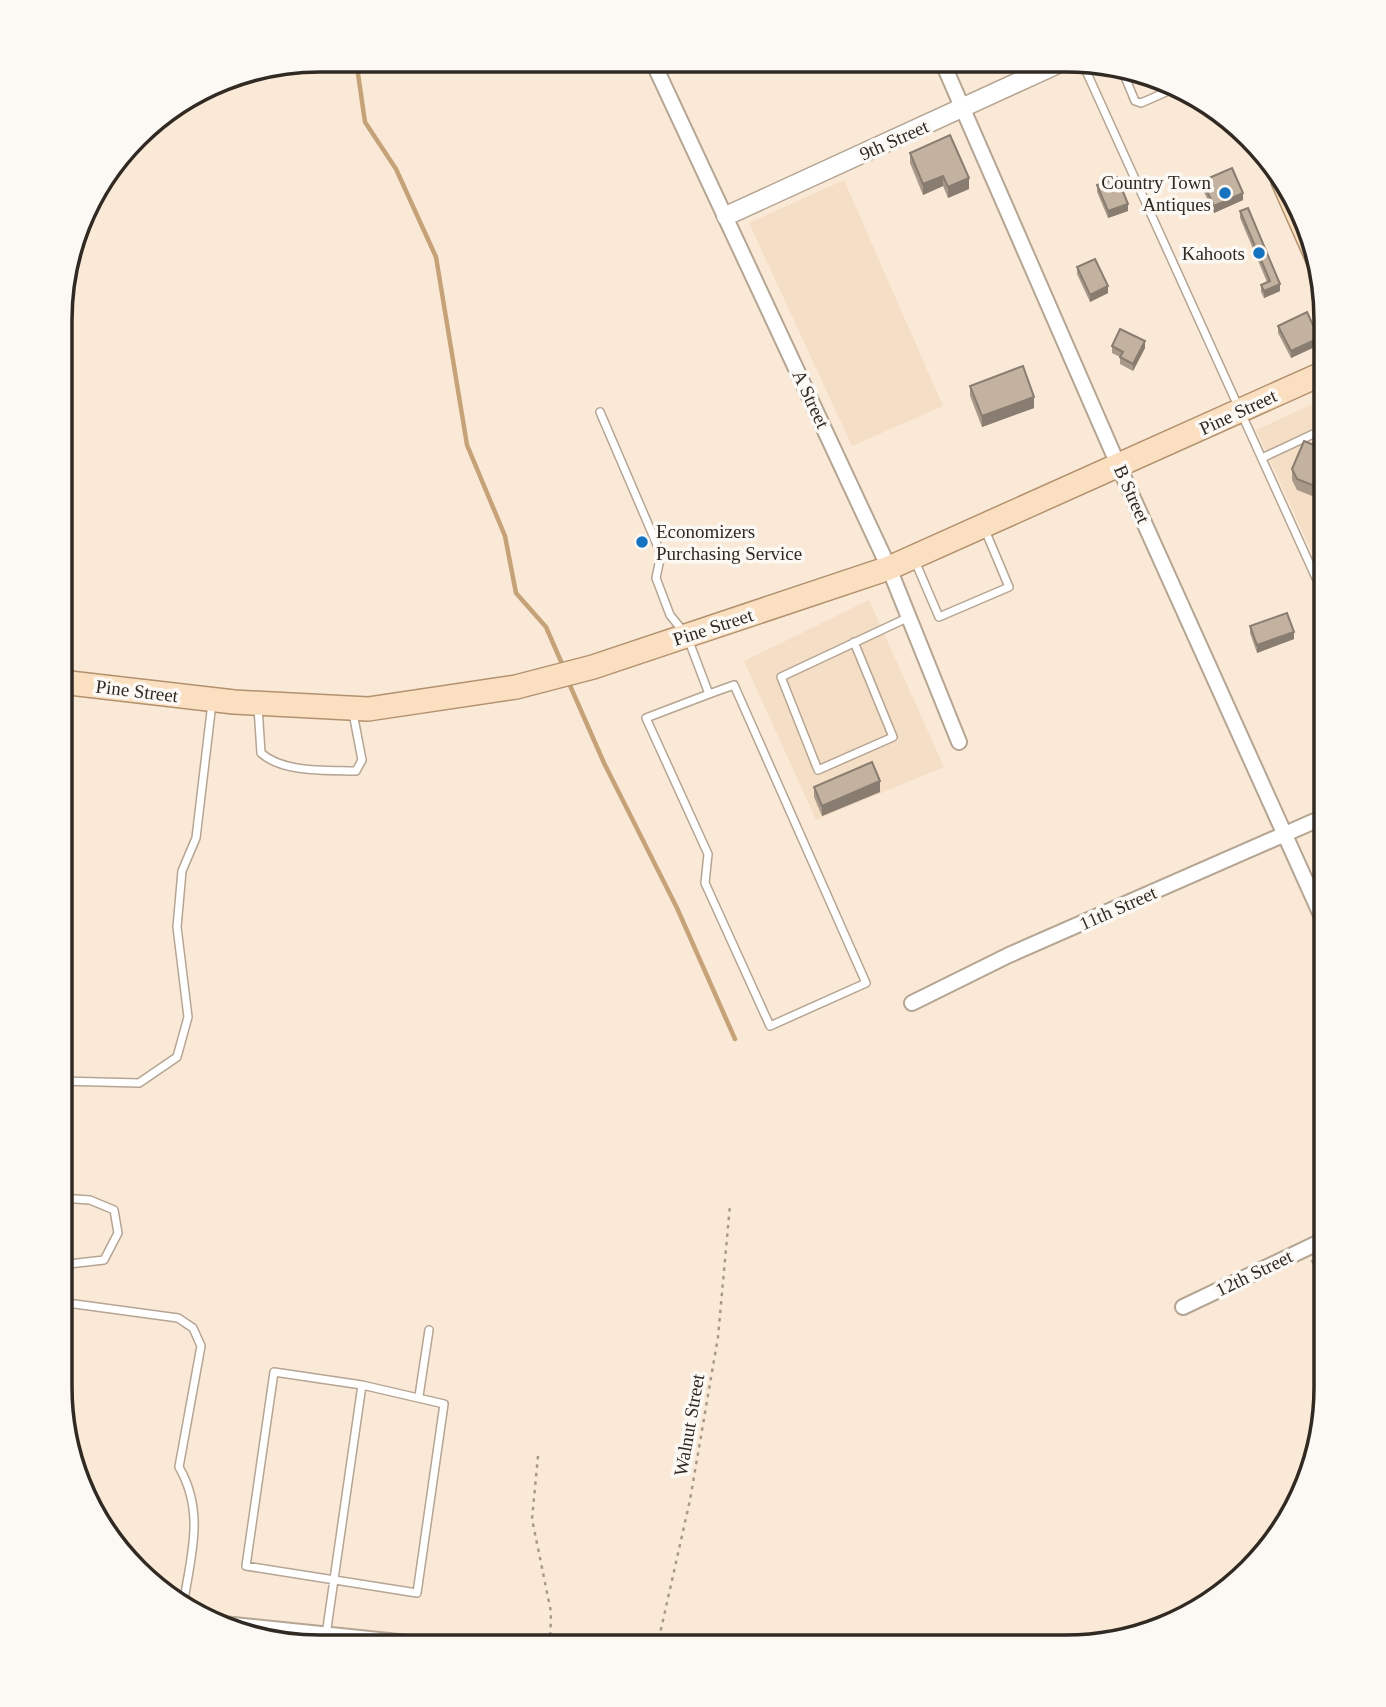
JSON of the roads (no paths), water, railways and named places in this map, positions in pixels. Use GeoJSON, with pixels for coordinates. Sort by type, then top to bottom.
{"type":"FeatureCollection","features":[{"type":"Feature","properties":{"kind":"main road","name":"Pine Street"},"geometry":{"type":"LineString","coordinates":[[72,683],[258,703],[352,708],[438,701],[516,687],[593,667],[889,568],[1314,377]]}},
{"type":"Feature","properties":{"kind":"street","name":"A Street"},"geometry":{"type":"LineString","coordinates":[[657,72],[889,568],[960,742]]}},
{"type":"Feature","properties":{"kind":"street","name":"B Street"},"geometry":{"type":"LineString","coordinates":[[947,72],[1119,467],[1314,898]]}},
{"type":"Feature","properties":{"kind":"street","name":"9th Street"},"geometry":{"type":"LineString","coordinates":[[726,216],[1040,72]]}},
{"type":"Feature","properties":{"kind":"street","name":"11th Street"},"geometry":{"type":"LineString","coordinates":[[912,1003],[1009,955],[1314,821]]}},
{"type":"Feature","properties":{"kind":"street","name":"12th Street"},"geometry":{"type":"LineString","coordinates":[[1183,1307],[1314,1245]]}},
{"type":"Feature","properties":{"kind":"street"},"geometry":{"type":"LineString","coordinates":[[262,1628],[326,1635]]}},
{"type":"Feature","properties":{"kind":"lane"},"geometry":{"type":"LineString","coordinates":[[1087,73],[1133,178],[1186,286],[1314,573]]}},
{"type":"Feature","properties":{"kind":"lane"},"geometry":{"type":"LineString","coordinates":[[1126,79],[1135,101],[1141,103],[1164,92]]}},
{"type":"Feature","properties":{"kind":"lane"},"geometry":{"type":"LineString","coordinates":[[600,412],[661,554],[656,578],[670,615],[687,636],[709,694]]}},
{"type":"Feature","properties":{"kind":"lane"},"geometry":{"type":"LineString","coordinates":[[1262,458],[1314,434]]}},
{"type":"Feature","properties":{"kind":"lane"},"geometry":{"type":"LineString","coordinates":[[914,557],[939,617],[1009,587],[983,527]]}},
{"type":"Feature","properties":{"kind":"lane"},"geometry":{"type":"LineString","coordinates":[[854,642],[893,737],[818,770],[781,677],[854,642],[909,617]]}},
{"type":"Feature","properties":{"kind":"lane"},"geometry":{"type":"LineString","coordinates":[[734,685],[866,983],[770,1026],[705,883],[708,854],[646,718],[709,694],[734,685]]}},
{"type":"Feature","properties":{"kind":"lane"},"geometry":{"type":"LineString","coordinates":[[72,1081],[139,1083],[177,1057],[188,1017],[177,928],[183,871],[196,838],[213,699]]}},
{"type":"Feature","properties":{"kind":"lane"},"geometry":{"type":"LineString","coordinates":[[258,703],[261,753],[269,761],[307,768],[356,771],[362,760],[352,708]]}},
{"type":"Feature","properties":{"kind":"lane"},"geometry":{"type":"LineString","coordinates":[[72,1199],[90,1200],[114,1210],[118,1233],[104,1259],[72,1263]]}},
{"type":"Feature","properties":{"kind":"lane"},"geometry":{"type":"LineString","coordinates":[[72,1304],[178,1318],[193,1328],[201,1346],[179,1467],[190,1487],[196,1516],[185,1595]]}},
{"type":"Feature","properties":{"kind":"lane"},"geometry":{"type":"LineString","coordinates":[[419,1396],[429,1330]]}},
{"type":"Feature","properties":{"kind":"lane"},"geometry":{"type":"LineString","coordinates":[[274,1372],[419,1396],[444,1404],[416,1593],[246,1566],[274,1372]]}},
{"type":"Feature","properties":{"kind":"lane"},"geometry":{"type":"LineString","coordinates":[[326,1635],[362,1385]]}},
{"type":"Feature","properties":{"kind":"waterway"},"geometry":{"type":"LineString","coordinates":[[358,72],[365,122],[396,169],[436,257],[467,445],[505,536],[516,593],[546,627],[563,666]]}},
{"type":"Feature","properties":{"kind":"waterway"},"geometry":{"type":"LineString","coordinates":[[568,681],[604,763],[677,908],[735,1039]]}},
{"type":"Feature","properties":{"kind":"place","name":"Country Town Antiques"},"geometry":{"type":"Point","coordinates":[1225,193]}},
{"type":"Feature","properties":{"kind":"place","name":"Kahoots"},"geometry":{"type":"Point","coordinates":[1259,253]}},
{"type":"Feature","properties":{"kind":"place","name":"Economizers Purchasing Service"},"geometry":{"type":"Point","coordinates":[642,542]}}]}
